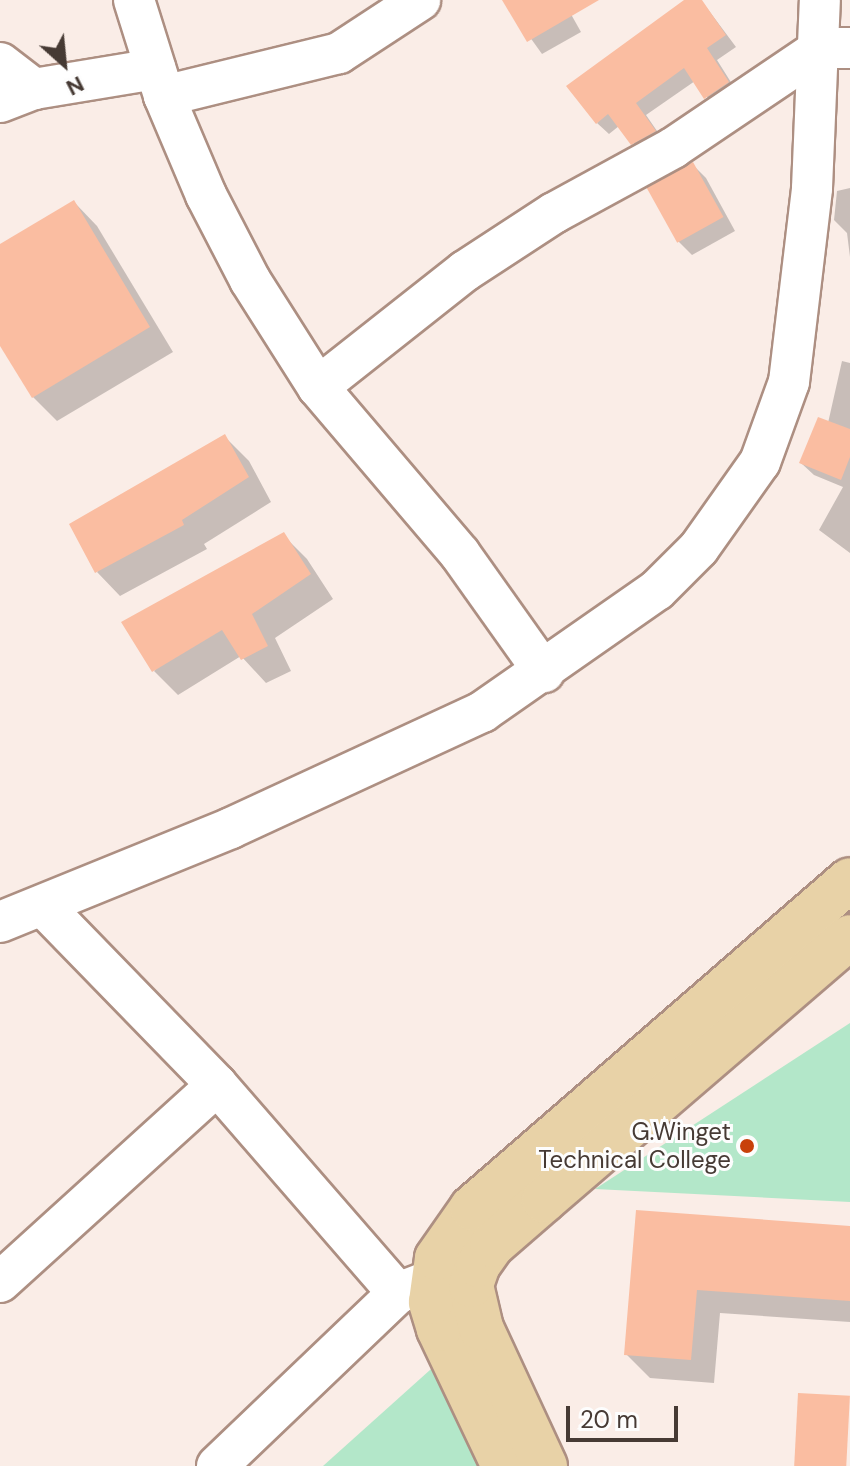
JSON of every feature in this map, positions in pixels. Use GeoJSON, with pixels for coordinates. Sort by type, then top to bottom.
{"type":"FeatureCollection","features":[{"type":"Feature","properties":{"kind":"main road"},"geometry":{"type":"LineString","coordinates":[[504,1466],[439,1329],[414,1286],[472,1208],[850,880]]}},
{"type":"Feature","properties":{"kind":"main road"},"geometry":{"type":"LineString","coordinates":[[545,1466],[481,1328],[471,1285],[478,1265],[492,1245],[850,937]]}},
{"type":"Feature","properties":{"kind":"street"},"geometry":{"type":"LineString","coordinates":[[134,0],[160,83],[206,195],[250,280],[318,387],[451,543],[544,672]]}},
{"type":"Feature","properties":{"kind":"street"},"geometry":{"type":"LineString","coordinates":[[0,63],[17,96],[160,83],[339,53],[420,0]]}},
{"type":"Feature","properties":{"kind":"street"},"geometry":{"type":"LineString","coordinates":[[0,922],[45,908],[377,764],[482,712],[544,672],[657,590],[699,548],[736,500],[776,426],[802,294],[835,48],[820,0]]}},
{"type":"Feature","properties":{"kind":"street"},"geometry":{"type":"LineString","coordinates":[[318,387],[465,271],[554,213],[673,148],[835,48]]}},
{"type":"Feature","properties":{"kind":"street"},"geometry":{"type":"LineString","coordinates":[[45,908],[414,1286],[217,1466]]}},
{"type":"Feature","properties":{"kind":"street"},"geometry":{"type":"LineString","coordinates":[[0,1282],[217,1085]]}},
{"type":"Feature","properties":{"kind":"green space"},"geometry":{"type":"Polygon","coordinates":[[[850,1023],[850,1202],[595,1189],[850,1023]]]}},
{"type":"Feature","properties":{"kind":"green space"},"geometry":{"type":"Polygon","coordinates":[[[440,1361],[494,1466],[323,1466],[440,1361]]]}},
{"type":"Feature","properties":{"kind":"building"},"geometry":{"type":"Polygon","coordinates":[[[502,0],[599,0],[527,42],[502,0]]]}},
{"type":"Feature","properties":{"kind":"building"},"geometry":{"type":"Polygon","coordinates":[[[684,0],[702,0],[726,35],[707,48],[729,82],[704,99],[684,68],[636,103],[656,131],[631,145],[608,114],[596,124],[566,86],[684,0]]]}},
{"type":"Feature","properties":{"kind":"building"},"geometry":{"type":"Polygon","coordinates":[[[693,162],[724,217],[677,243],[647,188],[693,162]]]}},
{"type":"Feature","properties":{"kind":"building"},"geometry":{"type":"Polygon","coordinates":[[[74,200],[150,327],[32,398],[0,346],[0,244],[74,200]]]}},
{"type":"Feature","properties":{"kind":"building"},"geometry":{"type":"Polygon","coordinates":[[[818,417],[850,429],[850,457],[841,480],[799,463],[818,417]]]}},
{"type":"Feature","properties":{"kind":"building"},"geometry":{"type":"Polygon","coordinates":[[[225,434],[249,477],[182,520],[184,525],[95,573],[69,524],[225,434]]]}},
{"type":"Feature","properties":{"kind":"building"},"geometry":{"type":"Polygon","coordinates":[[[284,532],[311,574],[252,614],[268,646],[241,660],[222,630],[152,672],[121,622],[284,532]]]}},
{"type":"Feature","properties":{"kind":"building"},"geometry":{"type":"Polygon","coordinates":[[[636,1210],[850,1226],[850,1301],[697,1290],[691,1360],[624,1355],[636,1210]]]}},
{"type":"Feature","properties":{"kind":"building"},"geometry":{"type":"Polygon","coordinates":[[[798,1393],[850,1396],[846,1466],[794,1466],[798,1393]]]}},
{"type":"Feature","properties":{"kind":"place","name":"G.Winget Technical College"},"geometry":{"type":"Point","coordinates":[747,1146]}}]}
